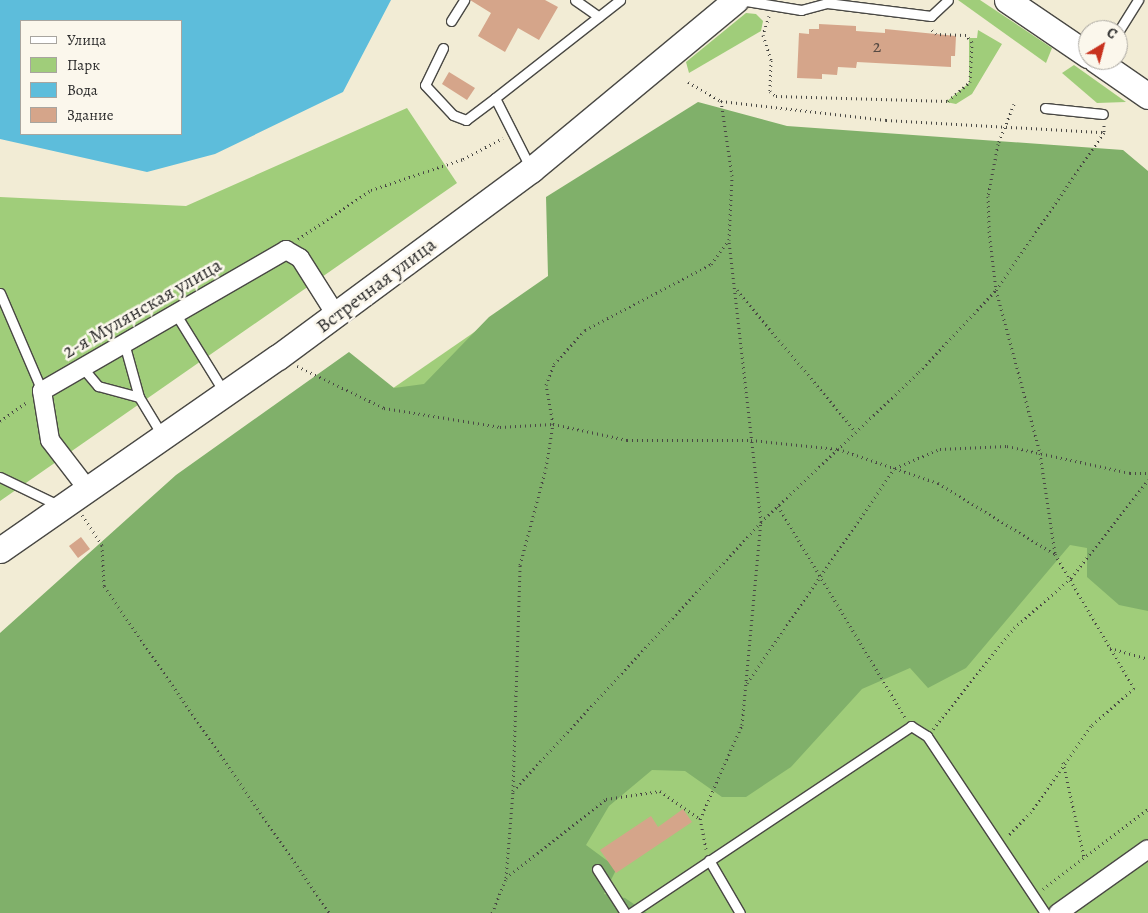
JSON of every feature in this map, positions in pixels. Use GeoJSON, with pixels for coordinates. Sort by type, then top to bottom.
{"type":"FeatureCollection","features":[{"type":"Feature","properties":{"kind":"main road","name":"Встречная улица"},"geometry":{"type":"LineString","coordinates":[[0,550],[72,497],[278,357],[531,170],[738,0]]}},
{"type":"Feature","properties":{"kind":"main road"},"geometry":{"type":"LineString","coordinates":[[1009,0],[1078,47]]}},
{"type":"Feature","properties":{"kind":"main road"},"geometry":{"type":"LineString","coordinates":[[1111,70],[1148,96]]}},
{"type":"Feature","properties":{"kind":"street"},"geometry":{"type":"LineString","coordinates":[[286,250],[300,258],[336,315]]}},
{"type":"Feature","properties":{"kind":"street","name":"2-я Мулянская улица"},"geometry":{"type":"LineString","coordinates":[[42,391],[124,343],[177,316],[286,250]]}},
{"type":"Feature","properties":{"kind":"street"},"geometry":{"type":"LineString","coordinates":[[42,391],[50,440],[72,497]]}},
{"type":"Feature","properties":{"kind":"street"},"geometry":{"type":"LineString","coordinates":[[1058,913],[1148,848]]}},
{"type":"Feature","properties":{"kind":"lane"},"geometry":{"type":"LineString","coordinates":[[451,21],[464,0]]}},
{"type":"Feature","properties":{"kind":"lane"},"geometry":{"type":"LineString","coordinates":[[575,0],[599,17]]}},
{"type":"Feature","properties":{"kind":"lane"},"geometry":{"type":"LineString","coordinates":[[443,48],[425,85],[452,115],[466,120],[620,0]]}},
{"type":"Feature","properties":{"kind":"lane"},"geometry":{"type":"LineString","coordinates":[[738,0],[801,10],[828,3],[931,16],[948,0]]}},
{"type":"Feature","properties":{"kind":"lane"},"geometry":{"type":"LineString","coordinates":[[1127,20],[1138,0]]}},
{"type":"Feature","properties":{"kind":"lane"},"geometry":{"type":"LineString","coordinates":[[495,98],[531,170]]}},
{"type":"Feature","properties":{"kind":"lane"},"geometry":{"type":"LineString","coordinates":[[1046,108],[1103,114]]}},
{"type":"Feature","properties":{"kind":"lane"},"geometry":{"type":"LineString","coordinates":[[0,293],[42,391]]}},
{"type":"Feature","properties":{"kind":"lane"},"geometry":{"type":"LineString","coordinates":[[177,316],[225,393]]}},
{"type":"Feature","properties":{"kind":"lane"},"geometry":{"type":"LineString","coordinates":[[124,343],[139,397],[162,436]]}},
{"type":"Feature","properties":{"kind":"lane"},"geometry":{"type":"LineString","coordinates":[[82,367],[98,386],[139,397]]}},
{"type":"Feature","properties":{"kind":"lane"},"geometry":{"type":"LineString","coordinates":[[0,477],[72,497]]}},
{"type":"Feature","properties":{"kind":"lane"},"geometry":{"type":"LineString","coordinates":[[631,913],[911,726],[927,736],[1045,913]]}},
{"type":"Feature","properties":{"kind":"lane"},"geometry":{"type":"LineString","coordinates":[[709,860],[740,913]]}},
{"type":"Feature","properties":{"kind":"lane"},"geometry":{"type":"LineString","coordinates":[[598,869],[625,913]]}},
{"type":"Feature","properties":{"kind":"path"},"geometry":{"type":"LineString","coordinates":[[773,6],[763,35],[771,60],[770,90],[776,96],[952,100],[970,82],[972,42],[966,35],[932,32],[931,16]]}},
{"type":"Feature","properties":{"kind":"path"},"geometry":{"type":"LineString","coordinates":[[688,82],[721,101],[886,120],[1104,132]]}},
{"type":"Feature","properties":{"kind":"path"},"geometry":{"type":"LineString","coordinates":[[709,860],[700,820],[742,725],[761,522],[750,440],[737,289],[729,240],[732,176],[721,101]]}},
{"type":"Feature","properties":{"kind":"path"},"geometry":{"type":"LineString","coordinates":[[1014,104],[998,144],[988,196],[996,290],[1040,453],[1055,554]]}},
{"type":"Feature","properties":{"kind":"path"},"geometry":{"type":"LineString","coordinates":[[513,791],[761,522],[856,432],[996,290],[1104,132],[1103,114]]}},
{"type":"Feature","properties":{"kind":"path"},"geometry":{"type":"LineString","coordinates":[[286,250],[321,220],[371,190],[463,160],[513,133]]}},
{"type":"Feature","properties":{"kind":"path"},"geometry":{"type":"LineString","coordinates":[[492,913],[506,878],[513,791],[520,565],[553,424],[546,385],[554,364],[585,330],[711,264],[729,240]]}},
{"type":"Feature","properties":{"kind":"path"},"geometry":{"type":"LineString","coordinates":[[737,289],[856,432]]}},
{"type":"Feature","properties":{"kind":"path"},"geometry":{"type":"LineString","coordinates":[[278,357],[384,408],[500,427],[553,424],[627,440],[750,440],[838,449],[938,483],[1055,554],[1071,578],[1109,648],[1134,688],[1090,726],[1063,761],[1031,812],[1008,836]]}},
{"type":"Feature","properties":{"kind":"path"},"geometry":{"type":"LineString","coordinates":[[0,421],[42,391]]}},
{"type":"Feature","properties":{"kind":"path"},"geometry":{"type":"LineString","coordinates":[[747,684],[895,468],[940,448],[1007,446],[1130,473],[1148,473]]}},
{"type":"Feature","properties":{"kind":"path"},"geometry":{"type":"LineString","coordinates":[[927,736],[1014,628],[1071,578],[1148,480]]}},
{"type":"Feature","properties":{"kind":"path"},"geometry":{"type":"LineString","coordinates":[[72,497],[102,545],[104,586],[330,913]]}},
{"type":"Feature","properties":{"kind":"path"},"geometry":{"type":"LineString","coordinates":[[778,506],[818,578],[911,726]]}},
{"type":"Feature","properties":{"kind":"path"},"geometry":{"type":"LineString","coordinates":[[1109,648],[1148,659]]}},
{"type":"Feature","properties":{"kind":"path"},"geometry":{"type":"LineString","coordinates":[[1063,761],[1084,857]]}},
{"type":"Feature","properties":{"kind":"path"},"geometry":{"type":"LineString","coordinates":[[506,878],[606,799],[660,791],[700,820]]}},
{"type":"Feature","properties":{"kind":"path"},"geometry":{"type":"LineString","coordinates":[[1033,896],[1148,809]]}},
{"type":"Feature","properties":{"kind":"green space"},"geometry":{"type":"Polygon","coordinates":[[[958,0],[980,0],[1052,48],[1046,63],[958,0]]]}},
{"type":"Feature","properties":{"kind":"green space"},"geometry":{"type":"Polygon","coordinates":[[[746,13],[756,14],[763,21],[761,31],[689,73],[686,62],[746,13]]]}},
{"type":"Feature","properties":{"kind":"green space"},"geometry":{"type":"Polygon","coordinates":[[[978,30],[1002,44],[972,94],[956,104],[946,102],[969,83],[969,38],[977,38],[978,30]]]}},
{"type":"Feature","properties":{"kind":"green space"},"geometry":{"type":"Polygon","coordinates":[[[1074,65],[1078,70],[1081,70],[1126,102],[1097,103],[1062,73],[1074,65]]]}},
{"type":"Feature","properties":{"kind":"green space"},"geometry":{"type":"Polygon","coordinates":[[[698,102],[787,126],[1123,150],[1148,171],[1148,611],[1119,605],[1087,577],[1087,548],[1070,545],[966,668],[928,688],[910,668],[862,689],[791,767],[746,797],[722,797],[685,771],[652,770],[609,806],[586,845],[617,868],[604,894],[625,898],[647,913],[0,913],[0,633],[176,475],[349,352],[394,388],[424,384],[489,317],[548,276],[546,197],[698,102]]]}},
{"type":"Feature","properties":{"kind":"green space"},"geometry":{"type":"Polygon","coordinates":[[[407,108],[457,183],[0,501],[0,197],[186,206],[407,108]]]}},
{"type":"Feature","properties":{"kind":"green space"},"geometry":{"type":"Polygon","coordinates":[[[663,202],[1148,243],[1148,913],[0,913],[0,659],[663,202]]]}},
{"type":"Feature","properties":{"kind":"water"},"geometry":{"type":"Polygon","coordinates":[[[0,0],[391,0],[343,92],[215,154],[147,172],[0,139],[0,0]]]}},
{"type":"Feature","properties":{"kind":"building"},"geometry":{"type":"Polygon","coordinates":[[[470,0],[545,0],[558,7],[539,40],[518,28],[505,52],[478,36],[491,13],[470,0]]]}},
{"type":"Feature","properties":{"kind":"building"},"geometry":{"type":"Polygon","coordinates":[[[819,24],[856,26],[856,31],[885,33],[885,29],[956,36],[955,56],[951,56],[951,67],[857,62],[856,68],[838,67],[837,75],[822,74],[822,79],[797,78],[799,33],[809,34],[809,29],[819,29],[819,24]]]}},
{"type":"Feature","properties":{"kind":"building"},"geometry":{"type":"Polygon","coordinates":[[[449,72],[475,88],[467,100],[442,84],[449,72]]]}},
{"type":"Feature","properties":{"kind":"building"},"geometry":{"type":"Polygon","coordinates":[[[81,537],[90,549],[78,558],[69,546],[81,537]]]}},
{"type":"Feature","properties":{"kind":"building"},"geometry":{"type":"Polygon","coordinates":[[[683,809],[692,822],[616,873],[600,850],[651,816],[658,827],[683,809]]]}}]}
